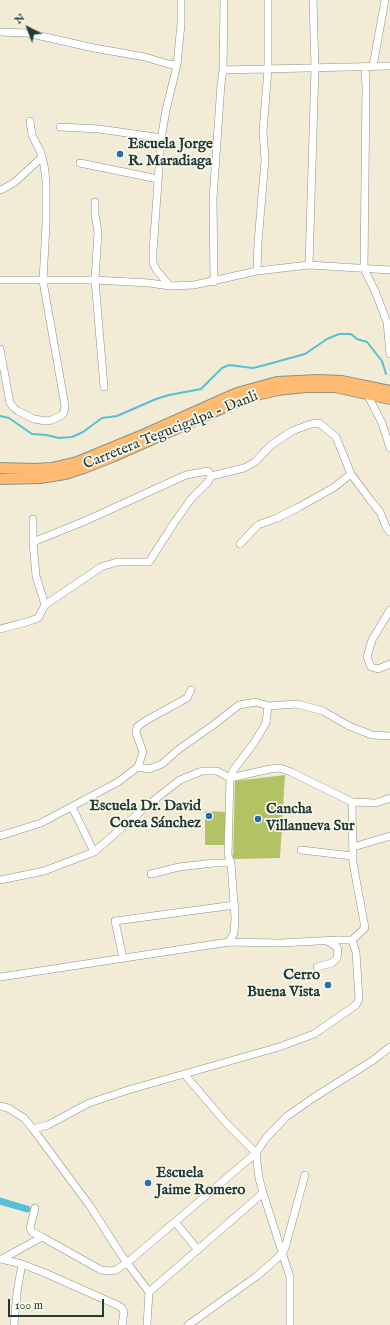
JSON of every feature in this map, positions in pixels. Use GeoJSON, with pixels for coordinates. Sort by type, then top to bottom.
{"type":"FeatureCollection","features":[{"type":"Feature","properties":{"kind":"highway","name":"Carretera Tegucigalpa - Danli"},"geometry":{"type":"LineString","coordinates":[[0,468],[34,470],[52,468],[77,462],[145,434],[237,393],[277,382],[318,380],[342,381],[390,399]]}},
{"type":"Feature","properties":{"kind":"highway","name":"Carretera Tegucigalpa - Danli"},"geometry":{"type":"LineString","coordinates":[[0,479],[40,478],[65,474],[84,468],[234,403],[256,395],[278,390],[304,387],[390,391]]}},
{"type":"Feature","properties":{"kind":"street"},"geometry":{"type":"LineString","coordinates":[[170,286],[157,271],[153,263],[162,138],[166,110],[177,65],[181,24],[181,0]]}},
{"type":"Feature","properties":{"kind":"street"},"geometry":{"type":"LineString","coordinates":[[214,282],[213,199],[223,70],[224,0]]}},
{"type":"Feature","properties":{"kind":"street"},"geometry":{"type":"LineString","coordinates":[[257,271],[265,160],[263,131],[268,69],[268,0]]}},
{"type":"Feature","properties":{"kind":"street"},"geometry":{"type":"LineString","coordinates":[[309,265],[315,68],[314,0]]}},
{"type":"Feature","properties":{"kind":"street"},"geometry":{"type":"LineString","coordinates":[[373,66],[385,0]]}},
{"type":"Feature","properties":{"kind":"street"},"geometry":{"type":"LineString","coordinates":[[0,32],[27,33],[177,65]]}},
{"type":"Feature","properties":{"kind":"street"},"geometry":{"type":"LineString","coordinates":[[223,70],[390,66]]}},
{"type":"Feature","properties":{"kind":"street"},"geometry":{"type":"LineString","coordinates":[[365,67],[364,269],[375,291],[387,322],[390,354]]}},
{"type":"Feature","properties":{"kind":"street"},"geometry":{"type":"LineString","coordinates":[[0,349],[10,403],[14,408],[34,419],[40,420],[52,420],[62,415],[65,406],[43,281],[46,224],[46,180],[42,157],[32,135],[30,120]]}},
{"type":"Feature","properties":{"kind":"street"},"geometry":{"type":"LineString","coordinates":[[60,127],[99,129],[162,138]]}},
{"type":"Feature","properties":{"kind":"street"},"geometry":{"type":"LineString","coordinates":[[0,190],[15,182],[42,157]]}},
{"type":"Feature","properties":{"kind":"street"},"geometry":{"type":"LineString","coordinates":[[80,163],[158,179]]}},
{"type":"Feature","properties":{"kind":"street"},"geometry":{"type":"LineString","coordinates":[[95,202],[98,232],[95,280],[104,387]]}},
{"type":"Feature","properties":{"kind":"street"},"geometry":{"type":"LineString","coordinates":[[0,280],[95,280],[149,283],[170,286],[194,286],[257,271],[309,265],[390,270]]}},
{"type":"Feature","properties":{"kind":"street"},"geometry":{"type":"LineString","coordinates":[[365,390],[382,423],[390,448]]}},
{"type":"Feature","properties":{"kind":"street"},"geometry":{"type":"LineString","coordinates":[[0,628],[38,618],[45,605],[101,567],[117,562],[149,562],[191,499],[208,482],[211,476],[244,468],[255,462],[271,445],[292,431],[311,424],[319,423],[336,436],[351,474],[380,512],[386,527],[390,532]]}},
{"type":"Feature","properties":{"kind":"street"},"geometry":{"type":"LineString","coordinates":[[33,542],[85,521],[186,475],[208,471],[211,476]]}},
{"type":"Feature","properties":{"kind":"street"},"geometry":{"type":"LineString","coordinates":[[240,544],[258,525],[277,518],[333,488],[351,474]]}},
{"type":"Feature","properties":{"kind":"street"},"geometry":{"type":"LineString","coordinates":[[32,519],[36,576],[45,605]]}},
{"type":"Feature","properties":{"kind":"street"},"geometry":{"type":"LineString","coordinates":[[390,610],[372,640],[367,657],[371,667],[378,669],[390,664]]}},
{"type":"Feature","properties":{"kind":"street"},"geometry":{"type":"LineString","coordinates":[[0,836],[42,823],[118,782],[138,767],[143,752],[136,733],[137,727],[144,721],[187,698],[191,690]]}},
{"type":"Feature","properties":{"kind":"street"},"geometry":{"type":"LineString","coordinates":[[138,767],[149,770],[162,764],[179,749],[239,705],[256,702],[268,706],[297,704],[323,711],[349,726],[372,735],[390,736]]}},
{"type":"Feature","properties":{"kind":"street"},"geometry":{"type":"LineString","coordinates":[[229,942],[234,933],[235,904],[231,863],[228,855],[230,778],[234,769],[254,743],[266,723],[268,706]]}},
{"type":"Feature","properties":{"kind":"street"},"geometry":{"type":"LineString","coordinates":[[0,880],[44,871],[94,852],[149,804],[180,780],[202,771],[217,771],[230,778],[270,768],[280,768],[352,802],[376,803],[390,798]]}},
{"type":"Feature","properties":{"kind":"street"},"geometry":{"type":"LineString","coordinates":[[0,977],[229,942],[280,943],[352,940],[365,928],[353,856],[352,802]]}},
{"type":"Feature","properties":{"kind":"street"},"geometry":{"type":"LineString","coordinates":[[72,807],[94,852]]}},
{"type":"Feature","properties":{"kind":"street"},"geometry":{"type":"LineString","coordinates":[[353,847],[390,836]]}},
{"type":"Feature","properties":{"kind":"street"},"geometry":{"type":"LineString","coordinates":[[301,850],[353,856]]}},
{"type":"Feature","properties":{"kind":"street"},"geometry":{"type":"LineString","coordinates":[[151,874],[179,867],[213,863],[231,863]]}},
{"type":"Feature","properties":{"kind":"street"},"geometry":{"type":"LineString","coordinates":[[123,958],[115,921],[235,904]]}},
{"type":"Feature","properties":{"kind":"street"},"geometry":{"type":"LineString","coordinates":[[317,967],[332,963],[337,958],[337,947],[325,940]]}},
{"type":"Feature","properties":{"kind":"street"},"geometry":{"type":"LineString","coordinates":[[33,1129],[48,1125],[89,1103],[135,1088],[279,1047],[314,1034],[356,1005],[359,999],[356,952],[352,940]]}},
{"type":"Feature","properties":{"kind":"street"},"geometry":{"type":"LineString","coordinates":[[35,1208],[30,1228],[32,1232],[105,1271],[111,1272],[116,1270],[128,1262],[256,1153],[266,1138],[286,1117],[372,1061],[390,1046]]}},
{"type":"Feature","properties":{"kind":"street"},"geometry":{"type":"LineString","coordinates":[[185,1074],[226,1124],[256,1153],[259,1178],[263,1193],[290,1277],[290,1325]]}},
{"type":"Feature","properties":{"kind":"street"},"geometry":{"type":"LineString","coordinates":[[0,1106],[8,1108],[24,1118],[33,1129],[90,1206],[122,1256],[128,1262],[149,1292],[147,1325]]}},
{"type":"Feature","properties":{"kind":"street"},"geometry":{"type":"LineString","coordinates":[[188,1325],[257,1276],[282,1254],[285,1248],[305,1175]]}},
{"type":"Feature","properties":{"kind":"street"},"geometry":{"type":"LineString","coordinates":[[149,1292],[263,1193]]}},
{"type":"Feature","properties":{"kind":"street"},"geometry":{"type":"LineString","coordinates":[[175,1222],[198,1250]]}},
{"type":"Feature","properties":{"kind":"street"},"geometry":{"type":"LineString","coordinates":[[1,1259],[42,1237]]}},
{"type":"Feature","properties":{"kind":"street"},"geometry":{"type":"LineString","coordinates":[[1,1259],[45,1272],[117,1305],[122,1308],[124,1312],[122,1325]]}},
{"type":"Feature","properties":{"kind":"street"},"geometry":{"type":"LineString","coordinates":[[14,1325],[17,1292],[22,1264]]}},
{"type":"Feature","properties":{"kind":"green space","name":"Cancha Villanueva Sur"},"geometry":{"type":"Polygon","coordinates":[[[285,775],[280,858],[233,859],[235,781],[285,775]]]}},
{"type":"Feature","properties":{"kind":"green space"},"geometry":{"type":"Polygon","coordinates":[[[205,811],[226,812],[224,845],[205,845],[205,811]]]}},
{"type":"Feature","properties":{"kind":"waterway"},"geometry":{"type":"LineString","coordinates":[[0,416],[9,418],[32,434],[59,438],[72,437],[83,432],[102,418],[117,416],[169,395],[201,389],[222,368],[229,365],[253,368],[305,354],[327,339],[339,334],[351,334],[357,339],[367,342],[382,361],[386,374]]}},
{"type":"Feature","properties":{"kind":"waterway"},"geometry":{"type":"LineString","coordinates":[[0,1201],[27,1209]]}},
{"type":"Feature","properties":{"kind":"place","name":"Escuela Jorge R. Maradiaga"},"geometry":{"type":"Point","coordinates":[120,154]}},
{"type":"Feature","properties":{"kind":"place","name":"Escuela Dr. David Corea Sánchez"},"geometry":{"type":"Point","coordinates":[209,816]}},
{"type":"Feature","properties":{"kind":"place","name":"Cancha Villanueva Sur"},"geometry":{"type":"Point","coordinates":[258,819]}},
{"type":"Feature","properties":{"kind":"place","name":"Cerro Buena Vista"},"geometry":{"type":"Point","coordinates":[328,985]}},
{"type":"Feature","properties":{"kind":"place","name":"Escuela Jaime Romero"},"geometry":{"type":"Point","coordinates":[148,1183]}}]}
